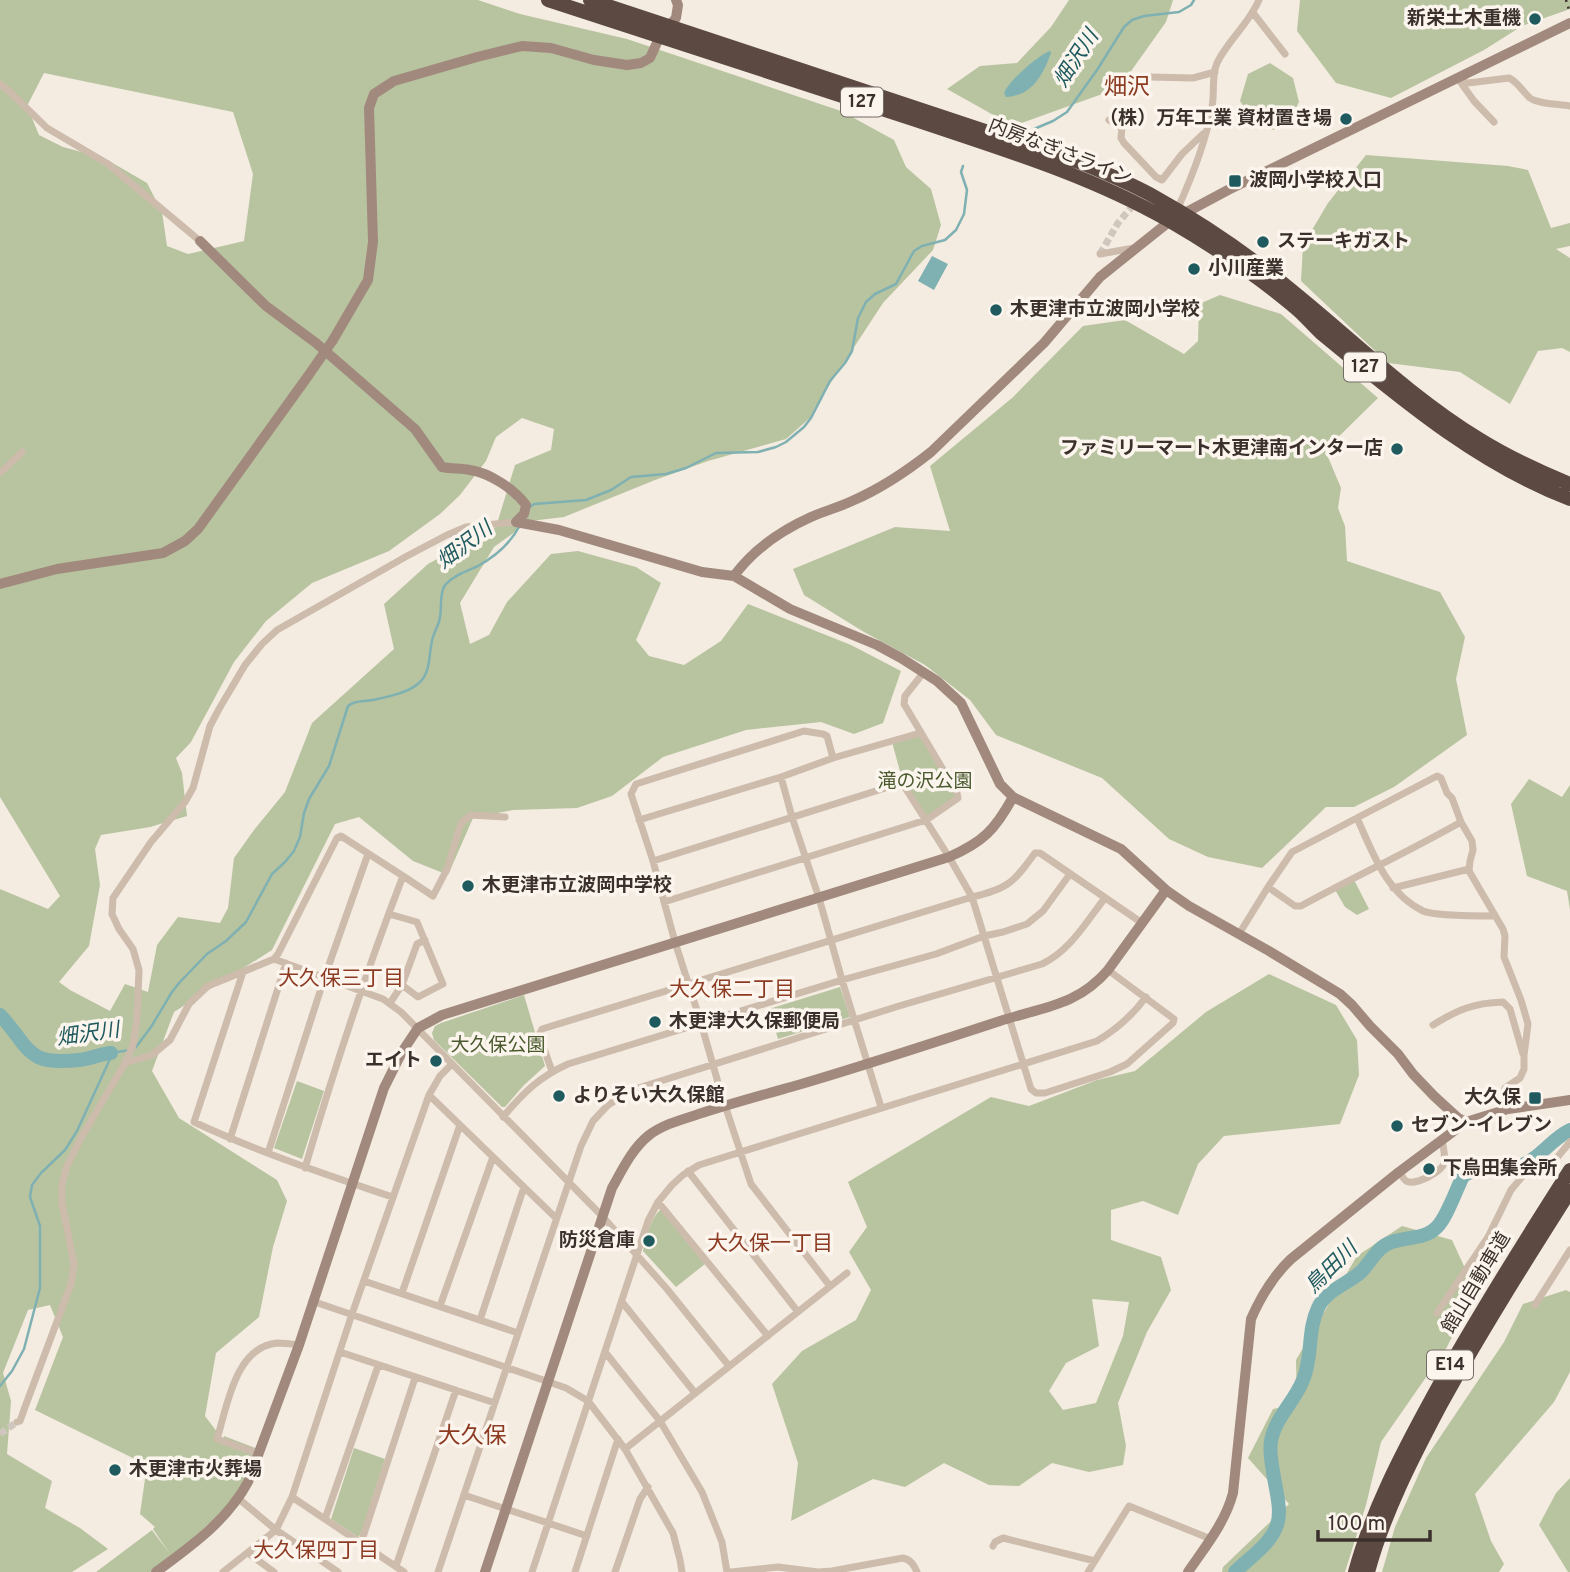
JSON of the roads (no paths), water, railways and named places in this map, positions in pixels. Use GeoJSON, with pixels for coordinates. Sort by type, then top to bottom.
{"type":"FeatureCollection","features":[{"type":"Feature","properties":{"kind":"highway","name":"内房なぎさライン"},"geometry":{"type":"LineString","coordinates":[[548,0],[665,31]]}},
{"type":"Feature","properties":{"kind":"highway","name":"内房なぎさライン"},"geometry":{"type":"LineString","coordinates":[[590,0],[665,31],[852,98],[1063,169],[1217,234],[1260,265],[1407,387],[1455,423],[1517,461],[1570,484]]}},
{"type":"Feature","properties":{"kind":"highway","name":"内房なぎさライン"},"geometry":{"type":"LineString","coordinates":[[1176,215],[1293,306],[1318,330],[1428,418],[1514,474],[1570,499]]}},
{"type":"Feature","properties":{"kind":"highway","name":"館山自動車道"},"geometry":{"type":"LineString","coordinates":[[1355,1572],[1380,1502],[1409,1440],[1507,1269],[1570,1170]]}},
{"type":"Feature","properties":{"kind":"highway","name":"館山自動車道"},"geometry":{"type":"LineString","coordinates":[[1368,1572],[1383,1525],[1419,1445],[1509,1287],[1570,1191]]}},
{"type":"Feature","properties":{"kind":"street"},"geometry":{"type":"LineString","coordinates":[[0,584],[57,569],[163,553],[185,541],[198,529],[333,340],[368,280],[373,242],[369,108],[374,94],[394,81],[522,46],[551,48],[594,60],[627,65],[641,63],[650,58],[665,31],[676,18],[676,0]]}},
{"type":"Feature","properties":{"kind":"street"},"geometry":{"type":"LineString","coordinates":[[1176,215],[1189,183],[1213,105],[1216,66],[1226,47],[1254,14],[1259,0]]}},
{"type":"Feature","properties":{"kind":"street"},"geometry":{"type":"LineString","coordinates":[[1254,14],[1285,54]]}},
{"type":"Feature","properties":{"kind":"street"},"geometry":{"type":"LineString","coordinates":[[734,576],[745,561],[775,537],[809,518],[854,500],[911,468],[1044,344],[1100,277],[1176,215],[1570,23]]}},
{"type":"Feature","properties":{"kind":"street"},"geometry":{"type":"LineString","coordinates":[[1150,77],[1193,78],[1215,72]]}},
{"type":"Feature","properties":{"kind":"street"},"geometry":{"type":"LineString","coordinates":[[1459,78],[1468,83],[1509,78],[1535,101],[1570,106]]}},
{"type":"Feature","properties":{"kind":"street"},"geometry":{"type":"LineString","coordinates":[[1459,78],[1474,101],[1494,122]]}},
{"type":"Feature","properties":{"kind":"street"},"geometry":{"type":"LineString","coordinates":[[0,84],[47,128],[108,164],[200,241],[266,306],[316,343],[415,429],[442,467],[472,470],[494,479],[519,495],[526,505],[524,514],[516,522]]}},
{"type":"Feature","properties":{"kind":"street"},"geometry":{"type":"LineString","coordinates":[[1109,120],[1122,128],[1121,138],[1124,143],[1162,180],[1182,154],[1206,131]]}},
{"type":"Feature","properties":{"kind":"street"},"geometry":{"type":"LineString","coordinates":[[1100,254],[1137,247]]}},
{"type":"Feature","properties":{"kind":"street"},"geometry":{"type":"LineString","coordinates":[[0,472],[22,452]]}},
{"type":"Feature","properties":{"kind":"street"},"geometry":{"type":"LineString","coordinates":[[17,1423],[71,1284],[75,1264],[62,1203],[62,1184],[67,1166],[133,1045],[139,970],[133,949],[112,914],[113,898],[151,842],[185,802],[192,788],[210,726],[245,665],[262,644],[277,630],[417,550],[466,527],[516,522],[559,530],[702,572],[734,576],[790,609],[877,645],[924,672],[961,703],[1000,783],[1013,797],[1121,849],[1166,890],[1189,906],[1340,994],[1434,1096],[1466,1122]]}},
{"type":"Feature","properties":{"kind":"street"},"geometry":{"type":"LineString","coordinates":[[664,902],[926,820],[958,798],[904,704],[905,696],[924,672]]}},
{"type":"Feature","properties":{"kind":"street"},"geometry":{"type":"LineString","coordinates":[[830,1286],[751,1184],[631,794],[636,784],[804,731],[827,736],[832,758]]}},
{"type":"Feature","properties":{"kind":"street"},"geometry":{"type":"LineString","coordinates":[[639,820],[781,777],[832,758],[920,733]]}},
{"type":"Feature","properties":{"kind":"street"},"geometry":{"type":"LineString","coordinates":[[1239,934],[1292,852],[1437,776],[1452,798],[1472,841],[1469,869],[1503,929],[1504,957],[1528,1024],[1524,1069],[1520,1078],[1505,1088],[1508,1109]]}},
{"type":"Feature","properties":{"kind":"street"},"geometry":{"type":"LineString","coordinates":[[781,777],[820,898],[881,1107]]}},
{"type":"Feature","properties":{"kind":"street"},"geometry":{"type":"LineString","coordinates":[[653,861],[898,784],[904,786],[950,857],[972,897],[1031,1089],[1036,1093],[1045,1093],[1111,1072],[1127,1064],[1173,1023],[1174,1019],[1108,970]]}},
{"type":"Feature","properties":{"kind":"street"},"geometry":{"type":"LineString","coordinates":[[156,1572],[208,1532],[239,1499],[248,1482],[299,1345],[384,1088],[418,1028],[442,1015],[950,857],[971,847],[988,834],[1013,797]]}},
{"type":"Feature","properties":{"kind":"street"},"geometry":{"type":"LineString","coordinates":[[125,1063],[152,1055],[170,1040],[189,1003],[208,986],[274,959],[337,838],[341,836],[433,896],[447,869],[461,824],[471,815],[505,817]]}},
{"type":"Feature","properties":{"kind":"street"},"geometry":{"type":"LineString","coordinates":[[1357,818],[1378,865],[1403,898],[1425,912],[1494,916]]}},
{"type":"Feature","properties":{"kind":"street"},"geometry":{"type":"LineString","coordinates":[[1268,887],[1295,906],[1301,906],[1461,822]]}},
{"type":"Feature","properties":{"kind":"street"},"geometry":{"type":"LineString","coordinates":[[552,1071],[539,1035],[542,1030],[1001,889],[1010,884],[1035,853],[1040,853],[1142,923]]}},
{"type":"Feature","properties":{"kind":"street"},"geometry":{"type":"LineString","coordinates":[[268,1153],[324,976],[369,854]]}},
{"type":"Feature","properties":{"kind":"street"},"geometry":{"type":"LineString","coordinates":[[1393,888],[1469,869]]}},
{"type":"Feature","properties":{"kind":"street"},"geometry":{"type":"LineString","coordinates":[[503,1117],[524,1092],[552,1071],[1027,924],[1043,911],[1070,874]]}},
{"type":"Feature","properties":{"kind":"street"},"geometry":{"type":"LineString","coordinates":[[305,1168],[327,1093],[403,876]]}},
{"type":"Feature","properties":{"kind":"street"},"geometry":{"type":"LineString","coordinates":[[485,1572],[612,1188],[624,1166],[647,1137],[673,1123],[869,1065],[1078,996],[1108,970],[1166,890]]}},
{"type":"Feature","properties":{"kind":"street"},"geometry":{"type":"LineString","coordinates":[[438,1572],[581,1146],[593,1121],[608,1105],[632,1090],[712,1064],[1042,964],[1055,958],[1066,948],[1105,898]]}},
{"type":"Feature","properties":{"kind":"street"},"geometry":{"type":"LineString","coordinates":[[389,914],[417,922],[443,985],[418,997],[402,985]]}},
{"type":"Feature","properties":{"kind":"street"},"geometry":{"type":"LineString","coordinates":[[390,1003],[402,985],[417,944],[425,940]]}},
{"type":"Feature","properties":{"kind":"street"},"geometry":{"type":"LineString","coordinates":[[274,959],[390,1003],[418,1028],[451,1065],[603,1217],[667,1289],[729,1366]]}},
{"type":"Feature","properties":{"kind":"street"},"geometry":{"type":"LineString","coordinates":[[230,1139],[286,963]]}},
{"type":"Feature","properties":{"kind":"street"},"geometry":{"type":"LineString","coordinates":[[243,972],[194,1122],[305,1168],[392,1197]]}},
{"type":"Feature","properties":{"kind":"street"},"geometry":{"type":"LineString","coordinates":[[532,1572],[648,1222],[658,1202],[672,1185],[699,1164],[740,1150],[1097,1041],[1116,1030],[1133,1015],[1146,997]]}},
{"type":"Feature","properties":{"kind":"street"},"geometry":{"type":"LineString","coordinates":[[1433,1026],[1465,1007],[1503,1002],[1510,1009],[1524,1055]]}},
{"type":"Feature","properties":{"kind":"street"},"geometry":{"type":"LineString","coordinates":[[223,1572],[276,1530],[292,1497],[352,1314],[429,1095],[440,1076],[451,1065]]}},
{"type":"Feature","properties":{"kind":"street"},"geometry":{"type":"LineString","coordinates":[[429,1095],[556,1218]]}},
{"type":"Feature","properties":{"kind":"street"},"geometry":{"type":"LineString","coordinates":[[1188,1572],[1230,1506],[1251,1319],[1275,1274],[1399,1172],[1466,1122],[1508,1109],[1570,1100]]}},
{"type":"Feature","properties":{"kind":"street"},"geometry":{"type":"LineString","coordinates":[[401,1293],[460,1125]]}},
{"type":"Feature","properties":{"kind":"street"},"geometry":{"type":"LineString","coordinates":[[1399,1172],[1405,1181],[1410,1182],[1430,1177],[1441,1170],[1445,1156],[1442,1140]]}},
{"type":"Feature","properties":{"kind":"street"},"geometry":{"type":"LineString","coordinates":[[1437,1313],[1488,1237],[1511,1190],[1527,1171],[1551,1165],[1570,1142]]}},
{"type":"Feature","properties":{"kind":"street"},"geometry":{"type":"LineString","coordinates":[[440,1306],[494,1157]]}},
{"type":"Feature","properties":{"kind":"street"},"geometry":{"type":"LineString","coordinates":[[688,1171],[798,1312]]}},
{"type":"Feature","properties":{"kind":"street"},"geometry":{"type":"LineString","coordinates":[[480,1320],[524,1187]]}},
{"type":"Feature","properties":{"kind":"street"},"geometry":{"type":"LineString","coordinates":[[658,1202],[768,1336]]}},
{"type":"Feature","properties":{"kind":"street"},"geometry":{"type":"LineString","coordinates":[[1535,1305],[1570,1250]]}},
{"type":"Feature","properties":{"kind":"street"},"geometry":{"type":"LineString","coordinates":[[625,1449],[847,1273]]}},
{"type":"Feature","properties":{"kind":"street"},"geometry":{"type":"LineString","coordinates":[[364,1281],[517,1333]]}},
{"type":"Feature","properties":{"kind":"street"},"geometry":{"type":"LineString","coordinates":[[312,1301],[566,1388],[587,1401],[618,1438],[648,1487],[673,1533],[681,1560],[681,1572]]}},
{"type":"Feature","properties":{"kind":"street"},"geometry":{"type":"LineString","coordinates":[[622,1303],[695,1393]]}},
{"type":"Feature","properties":{"kind":"street"},"geometry":{"type":"LineString","coordinates":[[259,1454],[217,1439],[230,1396],[249,1356],[276,1343],[299,1345]]}},
{"type":"Feature","properties":{"kind":"street"},"geometry":{"type":"LineString","coordinates":[[605,1352],[660,1421],[702,1492],[716,1524],[729,1572],[778,1567],[832,1571],[903,1558],[909,1560],[917,1572]]}},
{"type":"Feature","properties":{"kind":"street"},"geometry":{"type":"LineString","coordinates":[[340,1353],[495,1403]]}},
{"type":"Feature","properties":{"kind":"street"},"geometry":{"type":"LineString","coordinates":[[325,1519],[378,1366]]}},
{"type":"Feature","properties":{"kind":"street"},"geometry":{"type":"LineString","coordinates":[[361,1543],[415,1378]]}},
{"type":"Feature","properties":{"kind":"street"},"geometry":{"type":"LineString","coordinates":[[396,1566],[456,1390]]}},
{"type":"Feature","properties":{"kind":"street"},"geometry":{"type":"LineString","coordinates":[[575,1572],[618,1438]]}},
{"type":"Feature","properties":{"kind":"street"},"geometry":{"type":"LineString","coordinates":[[615,1572],[640,1499],[648,1487]]}},
{"type":"Feature","properties":{"kind":"street"},"geometry":{"type":"LineString","coordinates":[[464,1494],[587,1536]]}},
{"type":"Feature","properties":{"kind":"street"},"geometry":{"type":"LineString","coordinates":[[292,1497],[404,1572]]}},
{"type":"Feature","properties":{"kind":"street"},"geometry":{"type":"LineString","coordinates":[[239,1499],[276,1530],[338,1572]]}},
{"type":"Feature","properties":{"kind":"street"},"geometry":{"type":"LineString","coordinates":[[1088,1572],[1129,1506],[1211,1539]]}},
{"type":"Feature","properties":{"kind":"street"},"geometry":{"type":"LineString","coordinates":[[993,1546],[1003,1538],[1095,1561]]}},
{"type":"Feature","properties":{"kind":"street"},"geometry":{"type":"LineString","coordinates":[[248,1552],[274,1572]]}},
{"type":"Feature","properties":{"kind":"water"},"geometry":{"type":"Polygon","coordinates":[[[1050,51],[1044,69],[1035,83],[1023,93],[1006,97],[1004,93],[1017,76],[1050,51]]]}},
{"type":"Feature","properties":{"kind":"water"},"geometry":{"type":"Polygon","coordinates":[[[932,256],[948,264],[934,290],[918,281],[932,256]]]}},
{"type":"Feature","properties":{"kind":"waterway","name":"畑沢川"},"geometry":{"type":"LineString","coordinates":[[1034,129],[1067,112],[1124,27],[1132,20],[1179,12],[1194,0]]}},
{"type":"Feature","properties":{"kind":"waterway","name":"畑沢川"},"geometry":{"type":"LineString","coordinates":[[530,507],[534,504],[586,500],[611,490],[631,477],[666,474],[686,468],[716,453],[758,452],[786,442],[811,418],[830,381],[852,351],[858,318],[866,302],[875,294],[896,284],[914,251],[945,240],[956,230],[964,214],[967,190],[961,172],[963,166]]}},
{"type":"Feature","properties":{"kind":"waterway","name":"畑沢川"},"geometry":{"type":"LineString","coordinates":[[136,1047],[179,983],[207,954],[246,922],[272,874],[294,851],[309,799],[329,766],[348,706],[397,694],[419,683],[428,667],[445,585],[497,553],[508,543],[520,525]]}},
{"type":"Feature","properties":{"kind":"waterway","name":"畑沢川"},"geometry":{"type":"LineString","coordinates":[[0,1015],[24,1045],[38,1057],[61,1061],[111,1053]]}},
{"type":"Feature","properties":{"kind":"waterway"},"geometry":{"type":"LineString","coordinates":[[0,1386],[24,1349],[40,1288],[40,1226],[30,1197],[32,1185],[65,1150],[77,1131],[111,1053],[130,1050]]}},
{"type":"Feature","properties":{"kind":"waterway","name":"鳥田川"},"geometry":{"type":"LineString","coordinates":[[1235,1572],[1265,1545],[1277,1525],[1279,1507],[1271,1459],[1271,1441],[1277,1425],[1303,1380],[1312,1326],[1322,1302],[1362,1271],[1383,1247],[1392,1242],[1427,1234],[1437,1227],[1463,1176],[1476,1171],[1512,1168],[1526,1163],[1570,1130]]}},
{"type":"Feature","properties":{"kind":"tunnel"},"geometry":{"type":"LineString","coordinates":[[1100,254],[1118,223],[1136,202]]}},
{"type":"Feature","properties":{"kind":"tunnel"},"geometry":{"type":"LineString","coordinates":[[0,1434],[17,1422]]}},
{"type":"Feature","properties":{"kind":"railway"},"geometry":{"type":"LineString","coordinates":[[1566,0],[1570,13]]}},
{"type":"Feature","properties":{"kind":"place","name":"新栄土木重機"},"geometry":{"type":"Point","coordinates":[1535,19]}},
{"type":"Feature","properties":{"kind":"place","name":"（株）万年工業 資材置き場"},"geometry":{"type":"Point","coordinates":[1346,119]}},
{"type":"Feature","properties":{"kind":"place","name":"波岡小学校入口"},"geometry":{"type":"Point","coordinates":[1235,181]}},
{"type":"Feature","properties":{"kind":"place","name":"ステーキガスト"},"geometry":{"type":"Point","coordinates":[1263,242]}},
{"type":"Feature","properties":{"kind":"place","name":"小川産業"},"geometry":{"type":"Point","coordinates":[1194,269]}},
{"type":"Feature","properties":{"kind":"place","name":"木更津市立波岡小学校"},"geometry":{"type":"Point","coordinates":[996,310]}},
{"type":"Feature","properties":{"kind":"place","name":"ファミリーマート木更津南インター店"},"geometry":{"type":"Point","coordinates":[1397,449]}},
{"type":"Feature","properties":{"kind":"place","name":"木更津市立波岡中学校"},"geometry":{"type":"Point","coordinates":[468,886]}},
{"type":"Feature","properties":{"kind":"place","name":"木更津大久保郵便局"},"geometry":{"type":"Point","coordinates":[655,1022]}},
{"type":"Feature","properties":{"kind":"place","name":"エイト"},"geometry":{"type":"Point","coordinates":[436,1061]}},
{"type":"Feature","properties":{"kind":"place","name":"よりそい大久保館"},"geometry":{"type":"Point","coordinates":[559,1096]}},
{"type":"Feature","properties":{"kind":"place","name":"大久保"},"geometry":{"type":"Point","coordinates":[1535,1098]}},
{"type":"Feature","properties":{"kind":"place","name":"セブン-イレブン"},"geometry":{"type":"Point","coordinates":[1397,1126]}},
{"type":"Feature","properties":{"kind":"place","name":"下烏田集会所"},"geometry":{"type":"Point","coordinates":[1429,1169]}},
{"type":"Feature","properties":{"kind":"place","name":"防災倉庫"},"geometry":{"type":"Point","coordinates":[649,1241]}},
{"type":"Feature","properties":{"kind":"place","name":"木更津市火葬場"},"geometry":{"type":"Point","coordinates":[115,1470]}},
{"type":"Feature","properties":{"kind":"district","name":"畑沢"},"geometry":{"type":"Point","coordinates":[1127,88]}},
{"type":"Feature","properties":{"kind":"district","name":"大久保三丁目"},"geometry":{"type":"Point","coordinates":[341,979]}},
{"type":"Feature","properties":{"kind":"district","name":"大久保二丁目"},"geometry":{"type":"Point","coordinates":[732,990]}},
{"type":"Feature","properties":{"kind":"district","name":"大久保一丁目"},"geometry":{"type":"Point","coordinates":[770,1244]}},
{"type":"Feature","properties":{"kind":"district","name":"大久保"},"geometry":{"type":"Point","coordinates":[472,1437]}},
{"type":"Feature","properties":{"kind":"district","name":"大久保四丁目"},"geometry":{"type":"Point","coordinates":[316,1551]}},
{"type":"Feature","properties":{"kind":"park label","name":"滝の沢公園"},"geometry":{"type":"Point","coordinates":[925,782]}},
{"type":"Feature","properties":{"kind":"park label","name":"大久保公園"},"geometry":{"type":"Point","coordinates":[498,1046]}}]}
